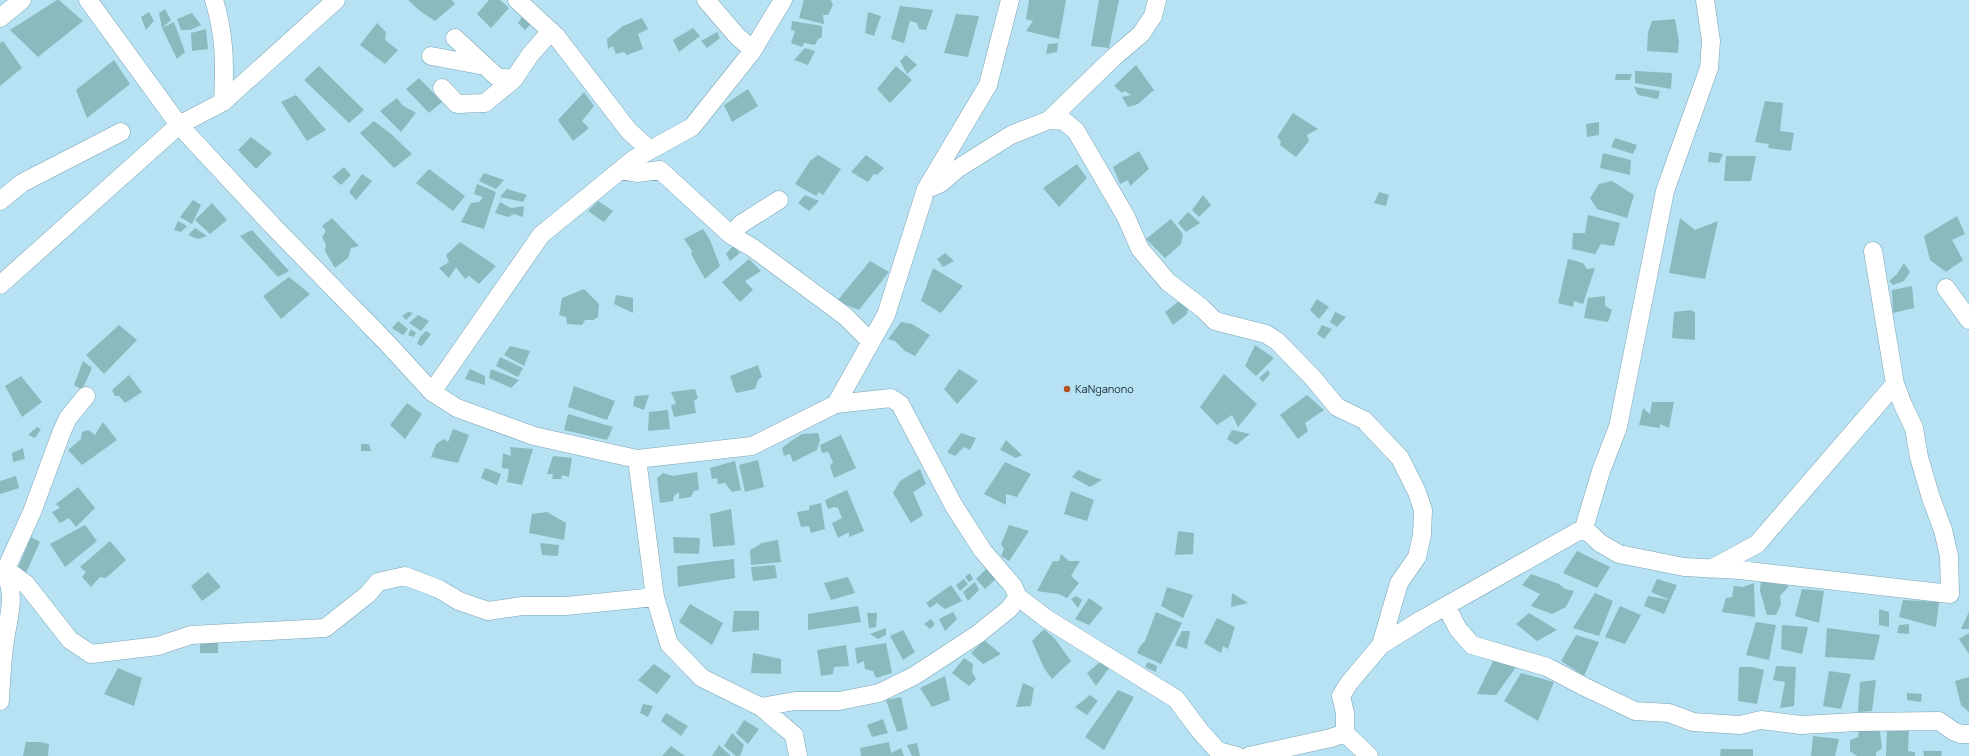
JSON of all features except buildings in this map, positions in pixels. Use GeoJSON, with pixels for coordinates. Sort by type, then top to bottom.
{"type":"FeatureCollection","features":[{"type":"Feature","properties":{"kind":"street"},"geometry":{"type":"LineString","coordinates":[[0,18],[22,0]]}},
{"type":"Feature","properties":{"kind":"street"},"geometry":{"type":"LineString","coordinates":[[88,0],[179,125],[271,224],[388,344],[432,392],[457,408],[534,436],[636,459],[752,446],[836,404],[891,398],[900,404],[954,506],[983,551],[1013,586],[1018,597],[1047,619],[1176,699],[1200,731],[1218,751],[1237,756]]}},
{"type":"Feature","properties":{"kind":"street"},"geometry":{"type":"LineString","coordinates":[[214,0],[220,21],[225,59],[223,102]]}},
{"type":"Feature","properties":{"kind":"street"},"geometry":{"type":"LineString","coordinates":[[0,285],[179,125],[223,102],[336,0]]}},
{"type":"Feature","properties":{"kind":"street"},"geometry":{"type":"LineString","coordinates":[[517,0],[551,32],[629,131],[650,150]]}},
{"type":"Feature","properties":{"kind":"street"},"geometry":{"type":"LineString","coordinates":[[706,0],[737,36],[753,50]]}},
{"type":"Feature","properties":{"kind":"street"},"geometry":{"type":"LineString","coordinates":[[432,392],[541,234],[634,159],[692,127],[753,50],[783,0]]}},
{"type":"Feature","properties":{"kind":"street"},"geometry":{"type":"LineString","coordinates":[[836,404],[886,315],[926,189],[988,85],[1010,0]]}},
{"type":"Feature","properties":{"kind":"street"},"geometry":{"type":"LineString","coordinates":[[926,189],[941,183],[957,170],[1011,135],[1049,120],[1114,57],[1141,34],[1153,16],[1157,0]]}},
{"type":"Feature","properties":{"kind":"street"},"geometry":{"type":"LineString","coordinates":[[1368,756],[1345,733],[1345,713],[1341,696],[1349,683],[1381,645],[1446,606],[1584,528],[1601,470],[1618,427],[1665,191],[1708,68],[1711,41],[1705,0]]}},
{"type":"Feature","properties":{"kind":"street"},"geometry":{"type":"LineString","coordinates":[[442,88],[458,104],[485,102],[514,79],[530,55],[551,32]]}},
{"type":"Feature","properties":{"kind":"street"},"geometry":{"type":"LineString","coordinates":[[454,38],[498,77],[514,79]]}},
{"type":"Feature","properties":{"kind":"street"},"geometry":{"type":"LineString","coordinates":[[432,56],[486,66]]}},
{"type":"Feature","properties":{"kind":"street"},"geometry":{"type":"LineString","coordinates":[[1049,120],[1064,121],[1076,131],[1126,217],[1140,250],[1168,282],[1202,308],[1215,321],[1266,334],[1277,341],[1313,378],[1337,407],[1364,420],[1400,458],[1417,492],[1423,510],[1422,535],[1417,557],[1399,583],[1381,645]]}},
{"type":"Feature","properties":{"kind":"street"},"geometry":{"type":"LineString","coordinates":[[0,201],[22,183],[121,132]]}},
{"type":"Feature","properties":{"kind":"street"},"geometry":{"type":"LineString","coordinates":[[620,170],[636,173],[660,170],[731,235],[753,248],[845,316],[871,342]]}},
{"type":"Feature","properties":{"kind":"street"},"geometry":{"type":"LineString","coordinates":[[731,235],[741,224],[779,200]]}},
{"type":"Feature","properties":{"kind":"street"},"geometry":{"type":"LineString","coordinates":[[1584,528],[1600,543],[1619,554],[1684,567],[1711,568],[1907,588],[1950,594],[1949,556],[1943,530],[1931,498],[1919,458],[1914,428],[1895,384],[1873,251]]}},
{"type":"Feature","properties":{"kind":"street"},"geometry":{"type":"LineString","coordinates":[[1946,288],[1969,320]]}},
{"type":"Feature","properties":{"kind":"street"},"geometry":{"type":"LineString","coordinates":[[1711,568],[1757,544],[1895,384]]}},
{"type":"Feature","properties":{"kind":"street"},"geometry":{"type":"LineString","coordinates":[[3,570],[32,512],[62,430],[68,418],[86,396]]}},
{"type":"Feature","properties":{"kind":"street"},"geometry":{"type":"LineString","coordinates":[[636,459],[655,597],[669,644],[702,678],[761,706],[794,735],[798,756]]}},
{"type":"Feature","properties":{"kind":"street"},"geometry":{"type":"LineString","coordinates":[[3,570],[11,573],[26,584],[70,640],[91,654],[158,646],[191,636],[325,628],[368,594],[378,582],[405,576],[439,589],[459,601],[488,611],[522,606],[566,606],[655,597]]}},
{"type":"Feature","properties":{"kind":"street"},"geometry":{"type":"LineString","coordinates":[[0,701],[5,640],[12,603],[10,582],[3,570]]}},
{"type":"Feature","properties":{"kind":"street"},"geometry":{"type":"LineString","coordinates":[[761,706],[794,701],[839,701],[879,694],[914,676],[978,634],[1009,609],[1018,597]]}},
{"type":"Feature","properties":{"kind":"street"},"geometry":{"type":"LineString","coordinates":[[1446,606],[1458,629],[1472,645],[1547,666],[1585,687],[1635,711],[1669,713],[1693,722],[1740,725],[1761,720],[1801,724],[1939,721],[1953,731],[1961,734],[1969,734]]}},
{"type":"Feature","properties":{"kind":"street"},"geometry":{"type":"LineString","coordinates":[[1249,756],[1330,738],[1345,733]]}},
{"type":"Feature","properties":{"kind":"place","name":"KaNganono"},"geometry":{"type":"Point","coordinates":[1067,389]}}]}
